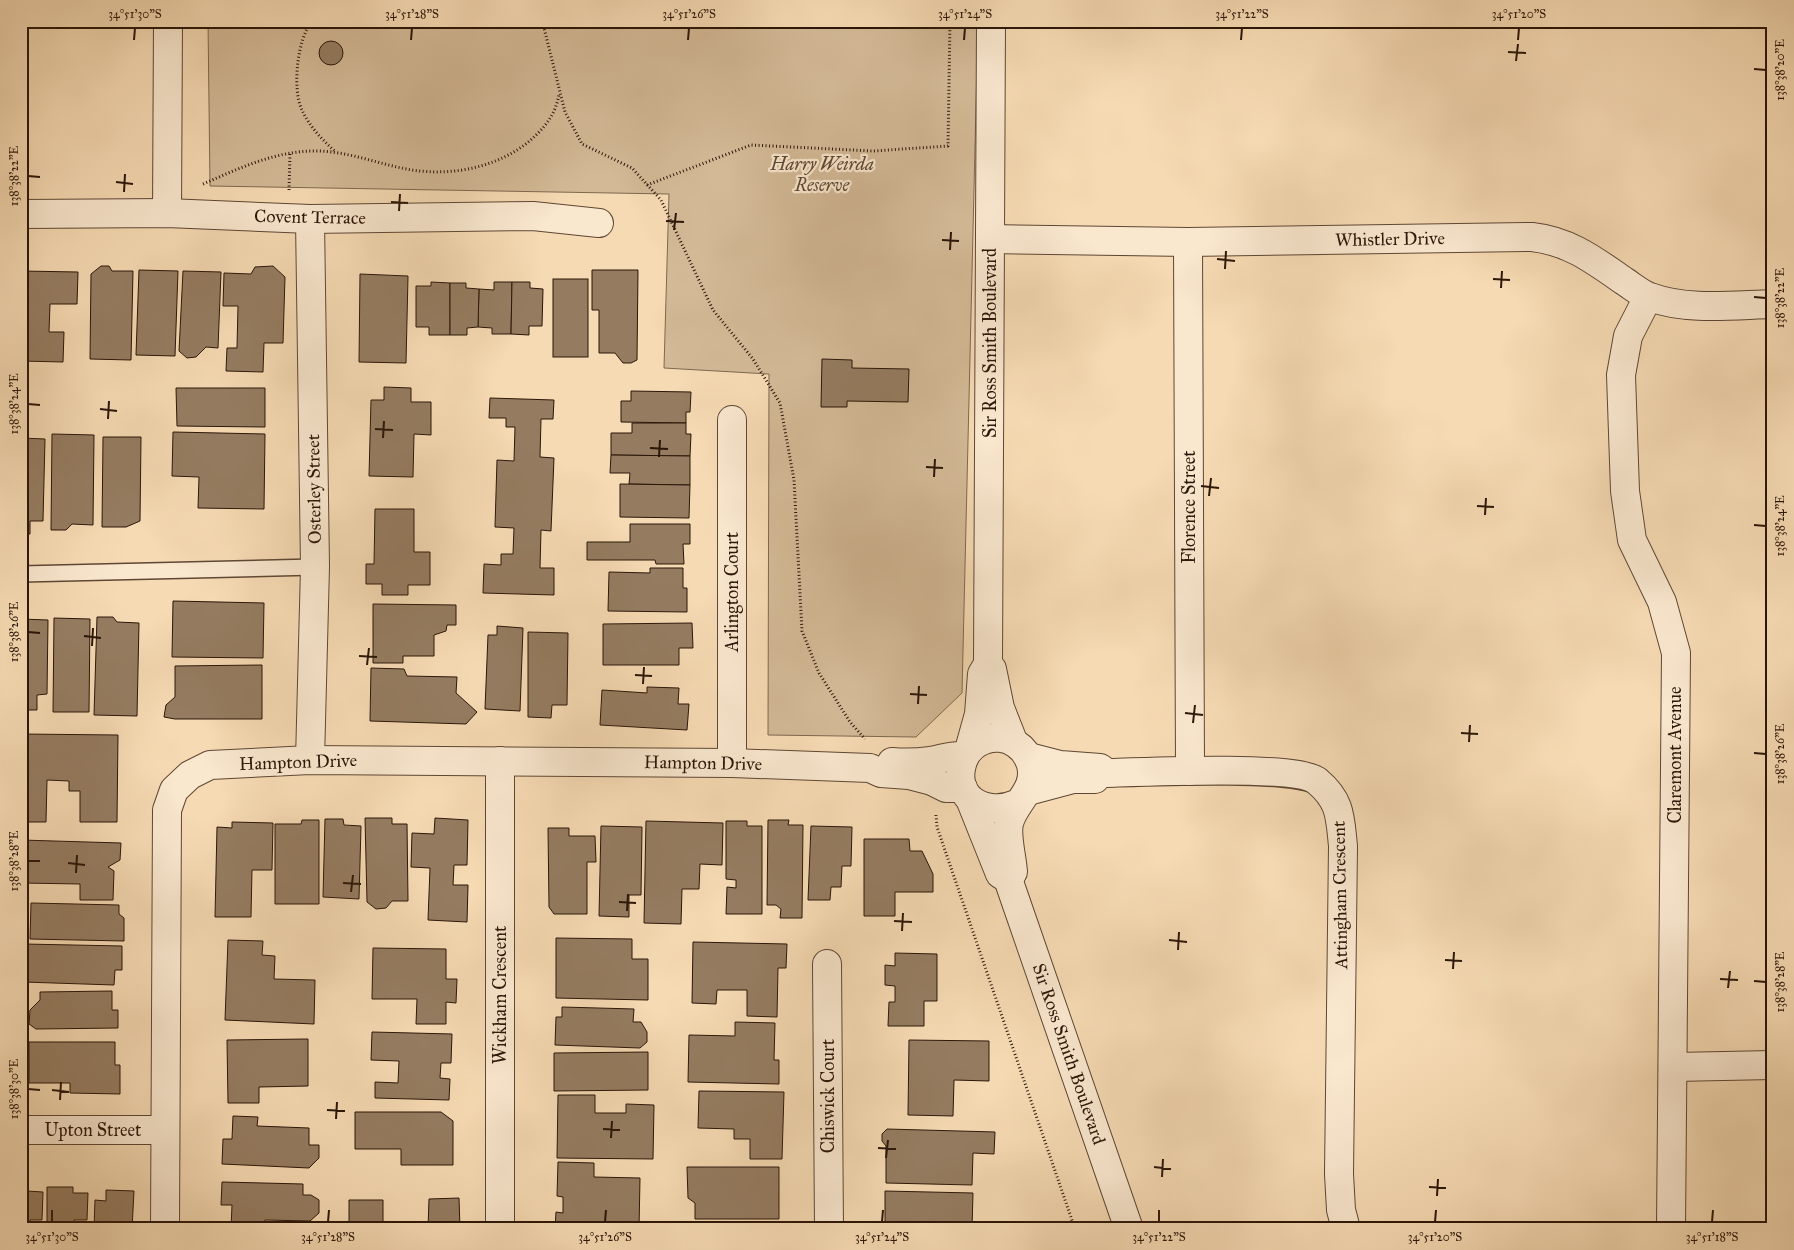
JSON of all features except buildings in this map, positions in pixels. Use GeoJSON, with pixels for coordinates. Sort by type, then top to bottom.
{"type":"FeatureCollection","features":[{"type":"Feature","properties":{"kind":"street"},"geometry":{"type":"LineString","coordinates":[[167,213],[168,21]]}},
{"type":"Feature","properties":{"kind":"street","name":"Sir Ross Smith Boulevard"},"geometry":{"type":"LineString","coordinates":[[967,753],[980,714],[982,674],[988,664],[991,21]]}},
{"type":"Feature","properties":{"kind":"street","name":"Covent Terrace"},"geometry":{"type":"LineString","coordinates":[[21,214],[167,213],[310,219],[533,216],[599,223]]}},
{"type":"Feature","properties":{"kind":"street","name":"Osterley Street"},"geometry":{"type":"LineString","coordinates":[[310,219],[315,567],[310,760]]}},
{"type":"Feature","properties":{"kind":"street","name":"Whistler Drive"},"geometry":{"type":"LineString","coordinates":[[990,239],[1188,242],[1532,236],[1552,239],[1578,249],[1648,297],[1665,302],[1698,305],[1773,304]]}},
{"type":"Feature","properties":{"kind":"street","name":"Florence Street"},"geometry":{"type":"LineString","coordinates":[[1188,242],[1190,771]]}},
{"type":"Feature","properties":{"kind":"street","name":"Claremont Avenue"},"geometry":{"type":"LineString","coordinates":[[1648,297],[1628,336],[1621,374],[1625,491],[1632,540],[1662,602],[1676,653],[1674,1067],[1671,1229]]}},
{"type":"Feature","properties":{"kind":"street","name":"Arlington Court"},"geometry":{"type":"LineString","coordinates":[[732,420],[732,763]]}},
{"type":"Feature","properties":{"kind":"street","name":"Sir Ross Smith Boulevard"},"geometry":{"type":"LineString","coordinates":[[988,664],[994,672],[1000,708],[1021,749]]}},
{"type":"Feature","properties":{"kind":"street"},"geometry":{"type":"LineString","coordinates":[[989,738],[1002,738],[1021,749],[1033,773],[1022,797],[1007,808],[987,809],[967,793],[961,766],[967,753],[978,742],[989,738]]}},
{"type":"Feature","properties":{"kind":"street","name":"Attingham Crescent"},"geometry":{"type":"LineString","coordinates":[[1021,749],[1060,765],[1100,768],[1107,773],[1190,771],[1289,773],[1316,780],[1338,805],[1343,846],[1339,1174],[1341,1210],[1346,1229]]}},
{"type":"Feature","properties":{"kind":"street","name":"Hampton Drive"},"geometry":{"type":"LineString","coordinates":[[870,768],[880,762],[910,763],[931,761],[948,755],[967,753]]}},
{"type":"Feature","properties":{"kind":"street","name":"Hampton Drive"},"geometry":{"type":"LineString","coordinates":[[165,1229],[167,810],[174,790],[190,775],[210,765],[310,760],[732,763],[870,768],[881,773],[925,779],[946,788],[967,793]]}},
{"type":"Feature","properties":{"kind":"street","name":"Wickham Crescent"},"geometry":{"type":"LineString","coordinates":[[500,761],[500,1229]]}},
{"type":"Feature","properties":{"kind":"street","name":"Attingham Crescent"},"geometry":{"type":"LineString","coordinates":[[1022,797],[1073,779],[1101,778],[1107,773]]}},
{"type":"Feature","properties":{"kind":"street","name":"Sir Ross Smith Boulevard"},"geometry":{"type":"LineString","coordinates":[[967,793],[1000,874],[1008,879],[1130,1229]]}},
{"type":"Feature","properties":{"kind":"street","name":"Sir Ross Smith Boulevard"},"geometry":{"type":"LineString","coordinates":[[1008,879],[1013,872],[1009,824],[1022,797]]}},
{"type":"Feature","properties":{"kind":"street","name":"Chiswick Court"},"geometry":{"type":"LineString","coordinates":[[827,964],[829,1229]]}},
{"type":"Feature","properties":{"kind":"street"},"geometry":{"type":"LineString","coordinates":[[1674,1067],[1773,1065]]}},
{"type":"Feature","properties":{"kind":"street","name":"Upton Street"},"geometry":{"type":"LineString","coordinates":[[21,1130],[165,1130]]}},
{"type":"Feature","properties":{"kind":"lane"},"geometry":{"type":"LineString","coordinates":[[21,574],[315,567]]}},
{"type":"Feature","properties":{"kind":"path"},"geometry":{"type":"LineString","coordinates":[[312,21],[300,44],[297,76],[301,109],[315,130],[337,153]]}},
{"type":"Feature","properties":{"kind":"path"},"geometry":{"type":"LineString","coordinates":[[647,185],[751,145],[873,151],[948,146],[950,21]]}},
{"type":"Feature","properties":{"kind":"path"},"geometry":{"type":"LineString","coordinates":[[196,187],[238,169],[280,154],[290,153],[320,151],[337,153],[412,170],[464,169],[490,164],[515,152],[542,131],[557,106],[559,92]]}},
{"type":"Feature","properties":{"kind":"path"},"geometry":{"type":"LineString","coordinates":[[289,193],[290,153]]}},
{"type":"Feature","properties":{"kind":"path"},"geometry":{"type":"LineString","coordinates":[[935,808],[937,827],[962,906],[1075,1229]]}},
{"type":"Feature","properties":{"kind":"green space","name":"Harry Weirda Reserve"},"geometry":{"type":"Polygon","coordinates":[[[208,21],[978,21],[962,693],[916,737],[768,735],[769,374],[664,368],[669,194],[210,186],[208,21]]]}}]}
